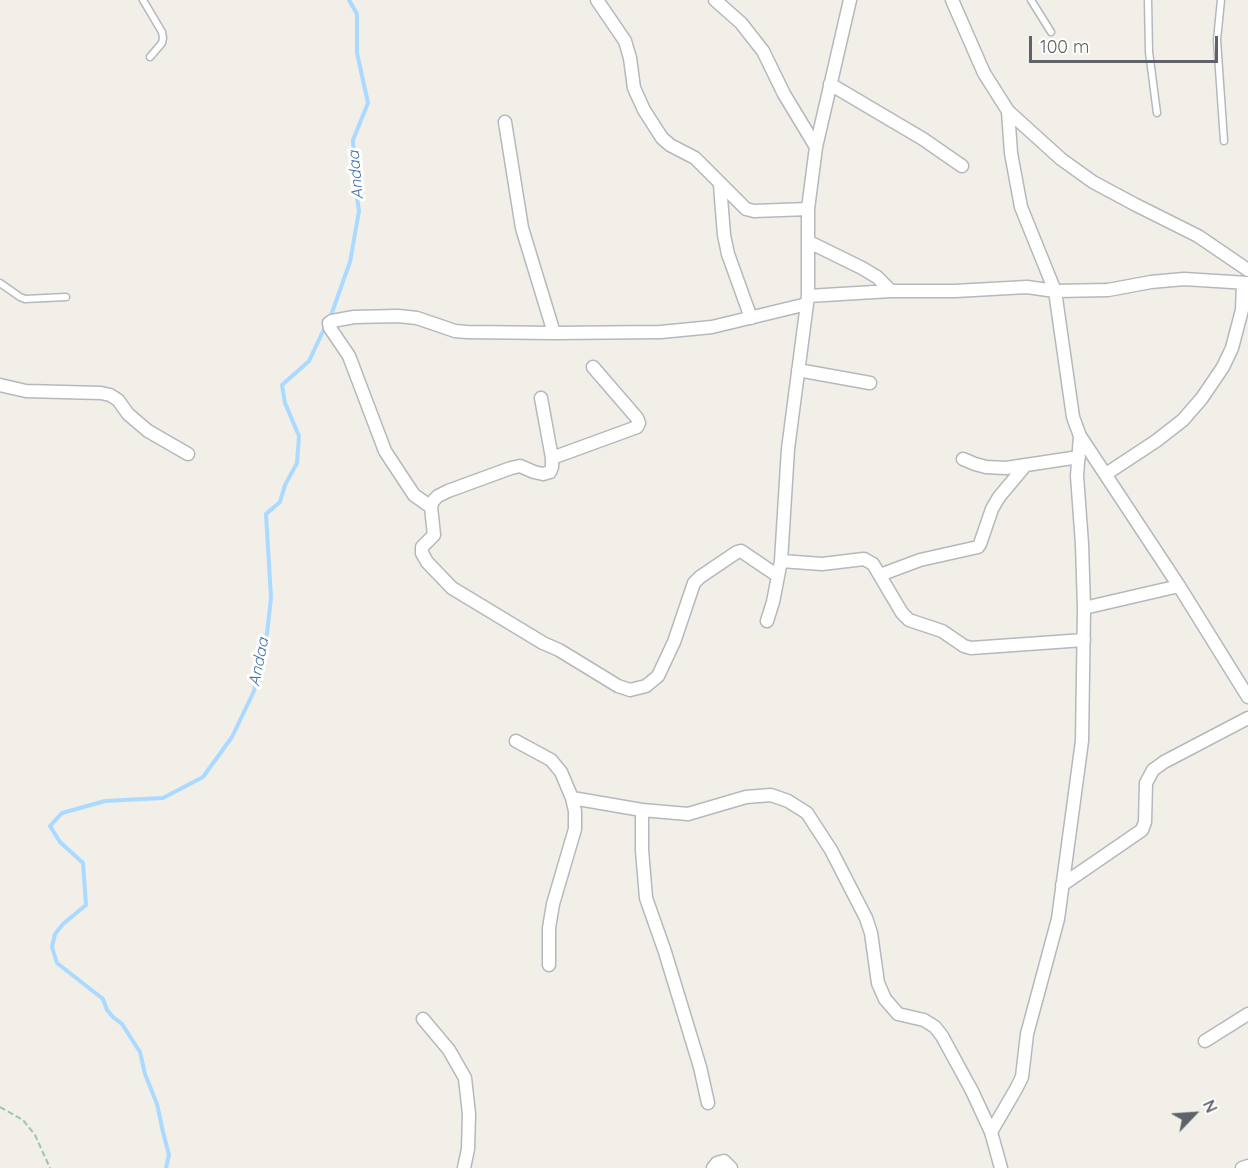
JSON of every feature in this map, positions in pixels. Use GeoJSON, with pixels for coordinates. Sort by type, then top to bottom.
{"type":"FeatureCollection","features":[{"type":"Feature","properties":{"kind":"street"},"geometry":{"type":"LineString","coordinates":[[597,0],[625,41],[634,88],[644,110],[662,138],[670,145],[695,158],[746,209],[754,211],[808,209]]}},
{"type":"Feature","properties":{"kind":"street"},"geometry":{"type":"LineString","coordinates":[[715,0],[741,23],[763,51],[784,94],[816,147]]}},
{"type":"Feature","properties":{"kind":"street"},"geometry":{"type":"LineString","coordinates":[[767,621],[781,561],[788,449],[808,300],[808,209],[816,147],[850,0]]}},
{"type":"Feature","properties":{"kind":"street"},"geometry":{"type":"LineString","coordinates":[[952,0],[984,73],[1008,111],[1061,159],[1093,182],[1198,236],[1248,270]]}},
{"type":"Feature","properties":{"kind":"street"},"geometry":{"type":"LineString","coordinates":[[830,84],[923,139],[962,166]]}},
{"type":"Feature","properties":{"kind":"street"},"geometry":{"type":"LineString","coordinates":[[1008,111],[1011,153],[1021,207],[1055,291],[1073,417],[1080,436],[1179,586],[1248,697]]}},
{"type":"Feature","properties":{"kind":"street"},"geometry":{"type":"LineString","coordinates":[[505,122],[522,228],[554,333]]}},
{"type":"Feature","properties":{"kind":"street"},"geometry":{"type":"LineString","coordinates":[[720,185],[728,254],[751,318]]}},
{"type":"Feature","properties":{"kind":"street"},"geometry":{"type":"LineString","coordinates":[[809,242],[862,267],[891,291]]}},
{"type":"Feature","properties":{"kind":"street"},"geometry":{"type":"LineString","coordinates":[[431,507],[414,495],[385,451],[349,356],[332,332],[329,323],[336,319],[380,315],[398,316],[417,318],[455,331],[467,332],[661,332],[712,327],[751,318],[808,300],[891,291],[955,291],[1027,287],[1055,291],[1108,290],[1184,279],[1246,283],[1232,348],[1223,367],[1202,398],[1183,420],[1106,474]]}},
{"type":"Feature","properties":{"kind":"street"},"geometry":{"type":"LineString","coordinates":[[552,458],[637,428],[639,423],[637,418],[593,367]]}},
{"type":"Feature","properties":{"kind":"street"},"geometry":{"type":"LineString","coordinates":[[798,369],[870,383]]}},
{"type":"Feature","properties":{"kind":"street"},"geometry":{"type":"LineString","coordinates":[[0,385],[26,391],[101,393],[110,396],[118,400],[128,414],[148,431],[188,454]]}},
{"type":"Feature","properties":{"kind":"street"},"geometry":{"type":"LineString","coordinates":[[541,398],[552,458],[550,472],[543,474],[520,466],[511,468],[438,496],[433,501],[431,507],[434,535],[422,548],[422,553],[426,562],[452,588],[618,686],[630,690],[646,686],[658,676],[674,642],[694,583],[700,577],[741,551],[778,576]]}},
{"type":"Feature","properties":{"kind":"street"},"geometry":{"type":"LineString","coordinates":[[991,1132],[1022,1077],[1027,1034],[1058,919],[1082,741],[1084,608],[1077,476],[1080,436]]}},
{"type":"Feature","properties":{"kind":"street"},"geometry":{"type":"LineString","coordinates":[[963,459],[986,467],[1006,468],[1079,457]]}},
{"type":"Feature","properties":{"kind":"street"},"geometry":{"type":"LineString","coordinates":[[880,576],[920,560],[978,547],[992,509],[1025,466]]}},
{"type":"Feature","properties":{"kind":"street"},"geometry":{"type":"LineString","coordinates":[[781,561],[822,564],[864,559],[873,564],[902,613],[909,620],[942,630],[964,646],[971,648],[1084,640]]}},
{"type":"Feature","properties":{"kind":"street"},"geometry":{"type":"LineString","coordinates":[[1084,608],[1179,586]]}},
{"type":"Feature","properties":{"kind":"street"},"geometry":{"type":"LineString","coordinates":[[1062,885],[1142,830],[1145,822],[1146,783],[1153,770],[1248,718]]}},
{"type":"Feature","properties":{"kind":"street"},"geometry":{"type":"LineString","coordinates":[[516,741],[551,760],[561,772],[575,811],[575,829],[553,904],[549,928],[549,965]]}},
{"type":"Feature","properties":{"kind":"street"},"geometry":{"type":"LineString","coordinates":[[572,798],[642,810],[688,814],[746,797],[771,795],[788,801],[807,813],[831,850],[866,918],[871,933],[878,983],[885,999],[898,1014],[924,1020],[935,1027],[942,1036],[991,1132],[1001,1168]]}},
{"type":"Feature","properties":{"kind":"street"},"geometry":{"type":"LineString","coordinates":[[642,810],[642,850],[646,898],[700,1067],[708,1103]]}},
{"type":"Feature","properties":{"kind":"street"},"geometry":{"type":"LineString","coordinates":[[1205,1041],[1248,1014]]}},
{"type":"Feature","properties":{"kind":"street"},"geometry":{"type":"LineString","coordinates":[[423,1019],[449,1050],[465,1078],[469,1114],[468,1149],[464,1168]]}},
{"type":"Feature","properties":{"kind":"street"},"geometry":{"type":"LineString","coordinates":[[713,1168],[717,1163],[724,1161],[731,1168]]}},
{"type":"Feature","properties":{"kind":"street"},"geometry":{"type":"LineString","coordinates":[[1242,1168],[1248,1166]]}},
{"type":"Feature","properties":{"kind":"lane"},"geometry":{"type":"LineString","coordinates":[[143,0],[162,32],[163,38],[162,43],[150,57]]}},
{"type":"Feature","properties":{"kind":"lane"},"geometry":{"type":"LineString","coordinates":[[1031,0],[1051,32]]}},
{"type":"Feature","properties":{"kind":"lane"},"geometry":{"type":"LineString","coordinates":[[1148,0],[1149,52],[1157,113]]}},
{"type":"Feature","properties":{"kind":"lane"},"geometry":{"type":"LineString","coordinates":[[1221,0],[1217,40],[1224,141]]}},
{"type":"Feature","properties":{"kind":"lane"},"geometry":{"type":"LineString","coordinates":[[0,283],[25,299],[66,297]]}},
{"type":"Feature","properties":{"kind":"path"},"geometry":{"type":"LineString","coordinates":[[0,1107],[23,1120],[35,1135],[50,1168]]}},
{"type":"Feature","properties":{"kind":"waterway","name":"Andaa"},"geometry":{"type":"LineString","coordinates":[[330,318],[350,262],[359,211],[353,140],[368,103],[357,53],[357,14],[349,0]]}},
{"type":"Feature","properties":{"kind":"waterway","name":"Andaa"},"geometry":{"type":"LineString","coordinates":[[166,1168],[169,1155],[157,1104],[145,1074],[140,1052],[122,1024],[107,1010],[103,999],[57,963],[52,947],[55,934],[63,924],[86,905],[83,863],[60,842],[50,826],[62,813],[105,801],[163,798],[203,777],[232,737],[254,691],[267,633],[271,598],[266,514],[280,502],[285,485],[297,463],[299,436],[285,403],[282,385],[309,361],[325,327]]}}]}
